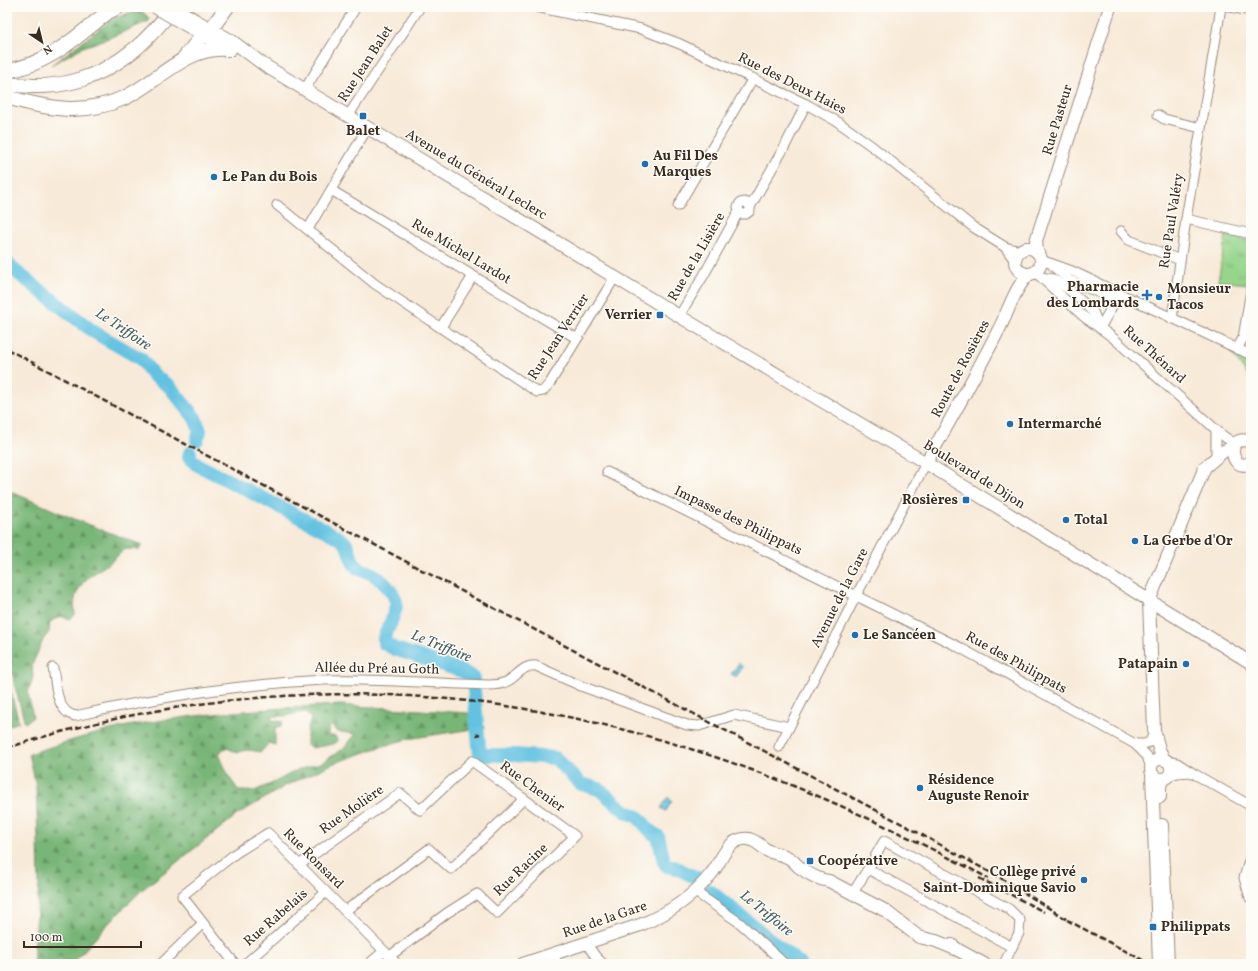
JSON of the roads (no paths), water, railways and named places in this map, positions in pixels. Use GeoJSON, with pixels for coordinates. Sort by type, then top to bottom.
{"type":"FeatureCollection","features":[{"type":"Feature","properties":{"kind":"main road"},"geometry":{"type":"LineString","coordinates":[[7,84],[26,87],[55,86],[80,80],[98,73],[114,65],[136,48],[174,7]]}},
{"type":"Feature","properties":{"kind":"main road"},"geometry":{"type":"LineString","coordinates":[[182,61],[200,27],[227,7]]}},
{"type":"Feature","properties":{"kind":"main road"},"geometry":{"type":"LineString","coordinates":[[7,71],[35,64],[52,55],[112,9]]}},
{"type":"Feature","properties":{"kind":"main road"},"geometry":{"type":"LineString","coordinates":[[7,97],[50,108],[68,109],[92,107],[125,97],[182,61],[210,49],[227,49]]}},
{"type":"Feature","properties":{"kind":"street","name":"Avenue du Général Leclerc"},"geometry":{"type":"LineString","coordinates":[[155,7],[234,43],[257,61],[679,316]]}},
{"type":"Feature","properties":{"kind":"street","name":"Avenue du Général Leclerc"},"geometry":{"type":"LineString","coordinates":[[174,7],[227,49],[257,61]]}},
{"type":"Feature","properties":{"kind":"street"},"geometry":{"type":"LineString","coordinates":[[305,89],[356,7]]}},
{"type":"Feature","properties":{"kind":"street","name":"Rue Jean Balet"},"geometry":{"type":"LineString","coordinates":[[348,116],[420,7]]}},
{"type":"Feature","properties":{"kind":"street","name":"Rue des Deux Haies"},"geometry":{"type":"LineString","coordinates":[[536,7],[566,10],[641,29],[680,44],[806,104],[838,122],[873,147],[973,226],[1005,247],[1032,261]]}},
{"type":"Feature","properties":{"kind":"street","name":"Rue Pasteur"},"geometry":{"type":"LineString","coordinates":[[1032,261],[1110,7]]}},
{"type":"Feature","properties":{"kind":"street","name":"Rue Paul Valéry"},"geometry":{"type":"LineString","coordinates":[[1172,319],[1186,219],[1221,7]]}},
{"type":"Feature","properties":{"kind":"street"},"geometry":{"type":"LineString","coordinates":[[1230,7],[1251,11]]}},
{"type":"Feature","properties":{"kind":"street"},"geometry":{"type":"LineString","coordinates":[[678,206],[753,78]]}},
{"type":"Feature","properties":{"kind":"street","name":"Rue de la Lisière"},"geometry":{"type":"LineString","coordinates":[[679,316],[704,275],[739,211],[742,214],[746,214],[750,211],[750,207],[785,146],[806,104]]}},
{"type":"Feature","properties":{"kind":"street"},"geometry":{"type":"LineString","coordinates":[[1158,115],[1164,119],[1201,128]]}},
{"type":"Feature","properties":{"kind":"street"},"geometry":{"type":"LineString","coordinates":[[308,229],[368,127]]}},
{"type":"Feature","properties":{"kind":"street","name":"Rue Michel Lardot"},"geometry":{"type":"LineString","coordinates":[[330,190],[576,338]]}},
{"type":"Feature","properties":{"kind":"street","name":"Rue Jean Verrier"},"geometry":{"type":"LineString","coordinates":[[277,205],[375,284],[537,392],[543,391],[546,387],[614,277]]}},
{"type":"Feature","properties":{"kind":"street"},"geometry":{"type":"LineString","coordinates":[[1186,219],[1251,234]]}},
{"type":"Feature","properties":{"kind":"street"},"geometry":{"type":"LineString","coordinates":[[1121,231],[1129,240],[1180,260]]}},
{"type":"Feature","properties":{"kind":"street"},"geometry":{"type":"LineString","coordinates":[[1032,261],[1069,280],[1107,296],[1119,294],[1251,355]]}},
{"type":"Feature","properties":{"kind":"street","name":"Route de Rosières"},"geometry":{"type":"LineString","coordinates":[[926,463],[972,383],[1002,323],[1018,286],[1032,261]]}},
{"type":"Feature","properties":{"kind":"street","name":"Rue Thénard"},"geometry":{"type":"LineString","coordinates":[[1032,261],[1069,304],[1117,341],[1216,430],[1234,450]]}},
{"type":"Feature","properties":{"kind":"street"},"geometry":{"type":"LineString","coordinates":[[441,327],[473,276]]}},
{"type":"Feature","properties":{"kind":"street"},"geometry":{"type":"LineString","coordinates":[[1237,348],[1243,338],[1251,290]]}},
{"type":"Feature","properties":{"kind":"street"},"geometry":{"type":"LineString","coordinates":[[1100,328],[1119,294]]}},
{"type":"Feature","properties":{"kind":"street","name":"Boulevard de Dijon"},"geometry":{"type":"LineString","coordinates":[[679,316],[926,463],[1251,662]]}},
{"type":"Feature","properties":{"kind":"street"},"geometry":{"type":"LineString","coordinates":[[1213,459],[1216,430]]}},
{"type":"Feature","properties":{"kind":"street"},"geometry":{"type":"LineString","coordinates":[[1250,464],[1237,462],[1234,450],[1240,441],[1245,440],[1251,442]]}},
{"type":"Feature","properties":{"kind":"street"},"geometry":{"type":"LineString","coordinates":[[1168,964],[1159,749],[1153,734],[1149,600],[1205,467],[1224,451],[1234,450]]}},
{"type":"Feature","properties":{"kind":"street","name":"Avenue de la Gare"},"geometry":{"type":"LineString","coordinates":[[779,747],[926,463]]}},
{"type":"Feature","properties":{"kind":"street","name":"Impasse des Philippats"},"geometry":{"type":"LineString","coordinates":[[607,472],[856,596]]}},
{"type":"Feature","properties":{"kind":"street","name":"Rue des Philippats"},"geometry":{"type":"LineString","coordinates":[[856,596],[962,649],[1135,744],[1160,768]]}},
{"type":"Feature","properties":{"kind":"street","name":"Allée du Pré au Goth"},"geometry":{"type":"LineString","coordinates":[[53,668],[59,699],[64,709],[70,715],[75,716],[134,703],[177,696],[226,689],[324,680],[379,680],[488,685],[505,682],[530,665],[536,666],[581,686],[687,725],[699,726],[734,715],[789,727]]}},
{"type":"Feature","properties":{"kind":"street"},"geometry":{"type":"LineString","coordinates":[[1135,744],[1150,742],[1153,734]]}},
{"type":"Feature","properties":{"kind":"street","name":"Rue Chenier"},"geometry":{"type":"LineString","coordinates":[[472,761],[575,836]]}},
{"type":"Feature","properties":{"kind":"street","name":"Rue Molière"},"geometry":{"type":"LineString","coordinates":[[299,865],[400,793],[420,810],[472,761]]}},
{"type":"Feature","properties":{"kind":"street"},"geometry":{"type":"LineString","coordinates":[[1160,768],[1177,763],[1238,799],[1247,802],[1251,806]]}},
{"type":"Feature","properties":{"kind":"street"},"geometry":{"type":"LineString","coordinates":[[1160,768],[1177,773],[1191,772]]}},
{"type":"Feature","properties":{"kind":"street"},"geometry":{"type":"LineString","coordinates":[[1159,964],[1160,768]]}},
{"type":"Feature","properties":{"kind":"street"},"geometry":{"type":"LineString","coordinates":[[345,911],[429,850],[451,869],[524,799]]}},
{"type":"Feature","properties":{"kind":"street"},"geometry":{"type":"LineString","coordinates":[[1238,799],[1251,813]]}},
{"type":"Feature","properties":{"kind":"street","name":"Rue Ronsard"},"geometry":{"type":"LineString","coordinates":[[203,923],[182,896],[236,853],[268,833],[397,964]]}},
{"type":"Feature","properties":{"kind":"street","name":"Rue Racine"},"geometry":{"type":"LineString","coordinates":[[387,954],[447,913],[478,894],[497,913],[575,836]]}},
{"type":"Feature","properties":{"kind":"street","name":"Rue de la Gare"},"geometry":{"type":"LineString","coordinates":[[523,964],[555,959],[586,942],[640,925],[655,918],[677,905],[694,891],[712,873],[731,845],[738,840],[748,839],[776,854],[786,856],[800,867],[822,880],[852,894]]}},
{"type":"Feature","properties":{"kind":"street"},"geometry":{"type":"LineString","coordinates":[[984,964],[958,950],[949,943],[929,934],[920,932],[890,911],[884,910],[852,894],[884,841],[1009,909],[1020,920],[1019,933],[1004,964]]}},
{"type":"Feature","properties":{"kind":"street"},"geometry":{"type":"LineString","coordinates":[[1250,898],[1244,878],[1251,854]]}},
{"type":"Feature","properties":{"kind":"street"},"geometry":{"type":"LineString","coordinates":[[868,869],[1012,947]]}},
{"type":"Feature","properties":{"kind":"street"},"geometry":{"type":"LineString","coordinates":[[694,891],[740,923],[785,964]]}},
{"type":"Feature","properties":{"kind":"street","name":"Rue Rabelais"},"geometry":{"type":"LineString","coordinates":[[245,964],[326,892]]}},
{"type":"Feature","properties":{"kind":"street"},"geometry":{"type":"LineString","coordinates":[[161,964],[203,923],[235,964]]}},
{"type":"Feature","properties":{"kind":"street"},"geometry":{"type":"LineString","coordinates":[[586,942],[593,961],[603,964]]}},
{"type":"Feature","properties":{"kind":"street"},"geometry":{"type":"LineString","coordinates":[[369,964],[387,954]]}},
{"type":"Feature","properties":{"kind":"water"},"geometry":{"type":"Polygon","coordinates":[[[739,663],[743,667],[736,677],[731,674],[739,663]]]}},
{"type":"Feature","properties":{"kind":"water"},"geometry":{"type":"Polygon","coordinates":[[[668,797],[672,801],[666,811],[661,808],[668,797]]]}},
{"type":"Feature","properties":{"kind":"waterway","name":"Le Triffoire"},"geometry":{"type":"LineString","coordinates":[[7,263],[15,271],[94,332],[141,359],[153,375],[169,386],[195,418],[200,431],[197,440]]}},
{"type":"Feature","properties":{"kind":"waterway","name":"Le Triffoire"},"geometry":{"type":"LineString","coordinates":[[190,453],[189,457],[196,464],[338,537],[347,545],[355,565],[371,573],[388,587],[394,597],[396,606],[384,638],[384,643],[395,649],[462,671],[471,676],[473,679],[480,754],[555,758],[581,784],[599,789],[625,811],[638,817],[652,833],[658,836],[664,862],[667,866],[674,867],[697,878]]}},
{"type":"Feature","properties":{"kind":"waterway","name":"Le Triffoire"},"geometry":{"type":"LineString","coordinates":[[710,891],[800,964]]}},
{"type":"Feature","properties":{"kind":"railway"},"geometry":{"type":"LineString","coordinates":[[7,349],[906,826],[1004,880],[1071,922]]}},
{"type":"Feature","properties":{"kind":"railway"},"geometry":{"type":"LineString","coordinates":[[7,748],[77,728],[148,712],[219,702],[291,696],[363,694],[435,698],[507,706],[578,719],[624,730],[738,765],[789,784],[847,809],[904,835],[988,878]]}},
{"type":"Feature","properties":{"kind":"railway"},"geometry":{"type":"LineString","coordinates":[[476,735],[480,734]]}},
{"type":"Feature","properties":{"kind":"railway"},"geometry":{"type":"LineString","coordinates":[[979,878],[1044,912]]}},
{"type":"Feature","properties":{"kind":"railway"},"geometry":{"type":"LineString","coordinates":[[1067,920],[1150,964]]}},
{"type":"Feature","properties":{"kind":"place","name":"Balet"},"geometry":{"type":"Point","coordinates":[363,116]}},
{"type":"Feature","properties":{"kind":"place","name":"Au Fil Des Marques"},"geometry":{"type":"Point","coordinates":[645,164]}},
{"type":"Feature","properties":{"kind":"place","name":"Le Pan du Bois"},"geometry":{"type":"Point","coordinates":[214,177]}},
{"type":"Feature","properties":{"kind":"place","name":"Pharmacie des Lombards"},"geometry":{"type":"Point","coordinates":[1147,295]}},
{"type":"Feature","properties":{"kind":"place","name":"Monsieur Tacos"},"geometry":{"type":"Point","coordinates":[1159,297]}},
{"type":"Feature","properties":{"kind":"place","name":"Verrier"},"geometry":{"type":"Point","coordinates":[660,315]}},
{"type":"Feature","properties":{"kind":"place","name":"Intermarché"},"geometry":{"type":"Point","coordinates":[1010,424]}},
{"type":"Feature","properties":{"kind":"place","name":"Rosières"},"geometry":{"type":"Point","coordinates":[966,500]}},
{"type":"Feature","properties":{"kind":"place","name":"Total"},"geometry":{"type":"Point","coordinates":[1066,520]}},
{"type":"Feature","properties":{"kind":"place","name":"La Gerbe d'Or"},"geometry":{"type":"Point","coordinates":[1135,541]}},
{"type":"Feature","properties":{"kind":"place","name":"Le Sancéen"},"geometry":{"type":"Point","coordinates":[855,635]}},
{"type":"Feature","properties":{"kind":"place","name":"Patapain"},"geometry":{"type":"Point","coordinates":[1186,664]}},
{"type":"Feature","properties":{"kind":"place","name":"Résidence Auguste Renoir"},"geometry":{"type":"Point","coordinates":[920,788]}},
{"type":"Feature","properties":{"kind":"place","name":"Coopérative"},"geometry":{"type":"Point","coordinates":[810,861]}},
{"type":"Feature","properties":{"kind":"place","name":"Collège privé Saint-Dominique Savio"},"geometry":{"type":"Point","coordinates":[1084,880]}},
{"type":"Feature","properties":{"kind":"place","name":"Philippats"},"geometry":{"type":"Point","coordinates":[1153,927]}}]}
